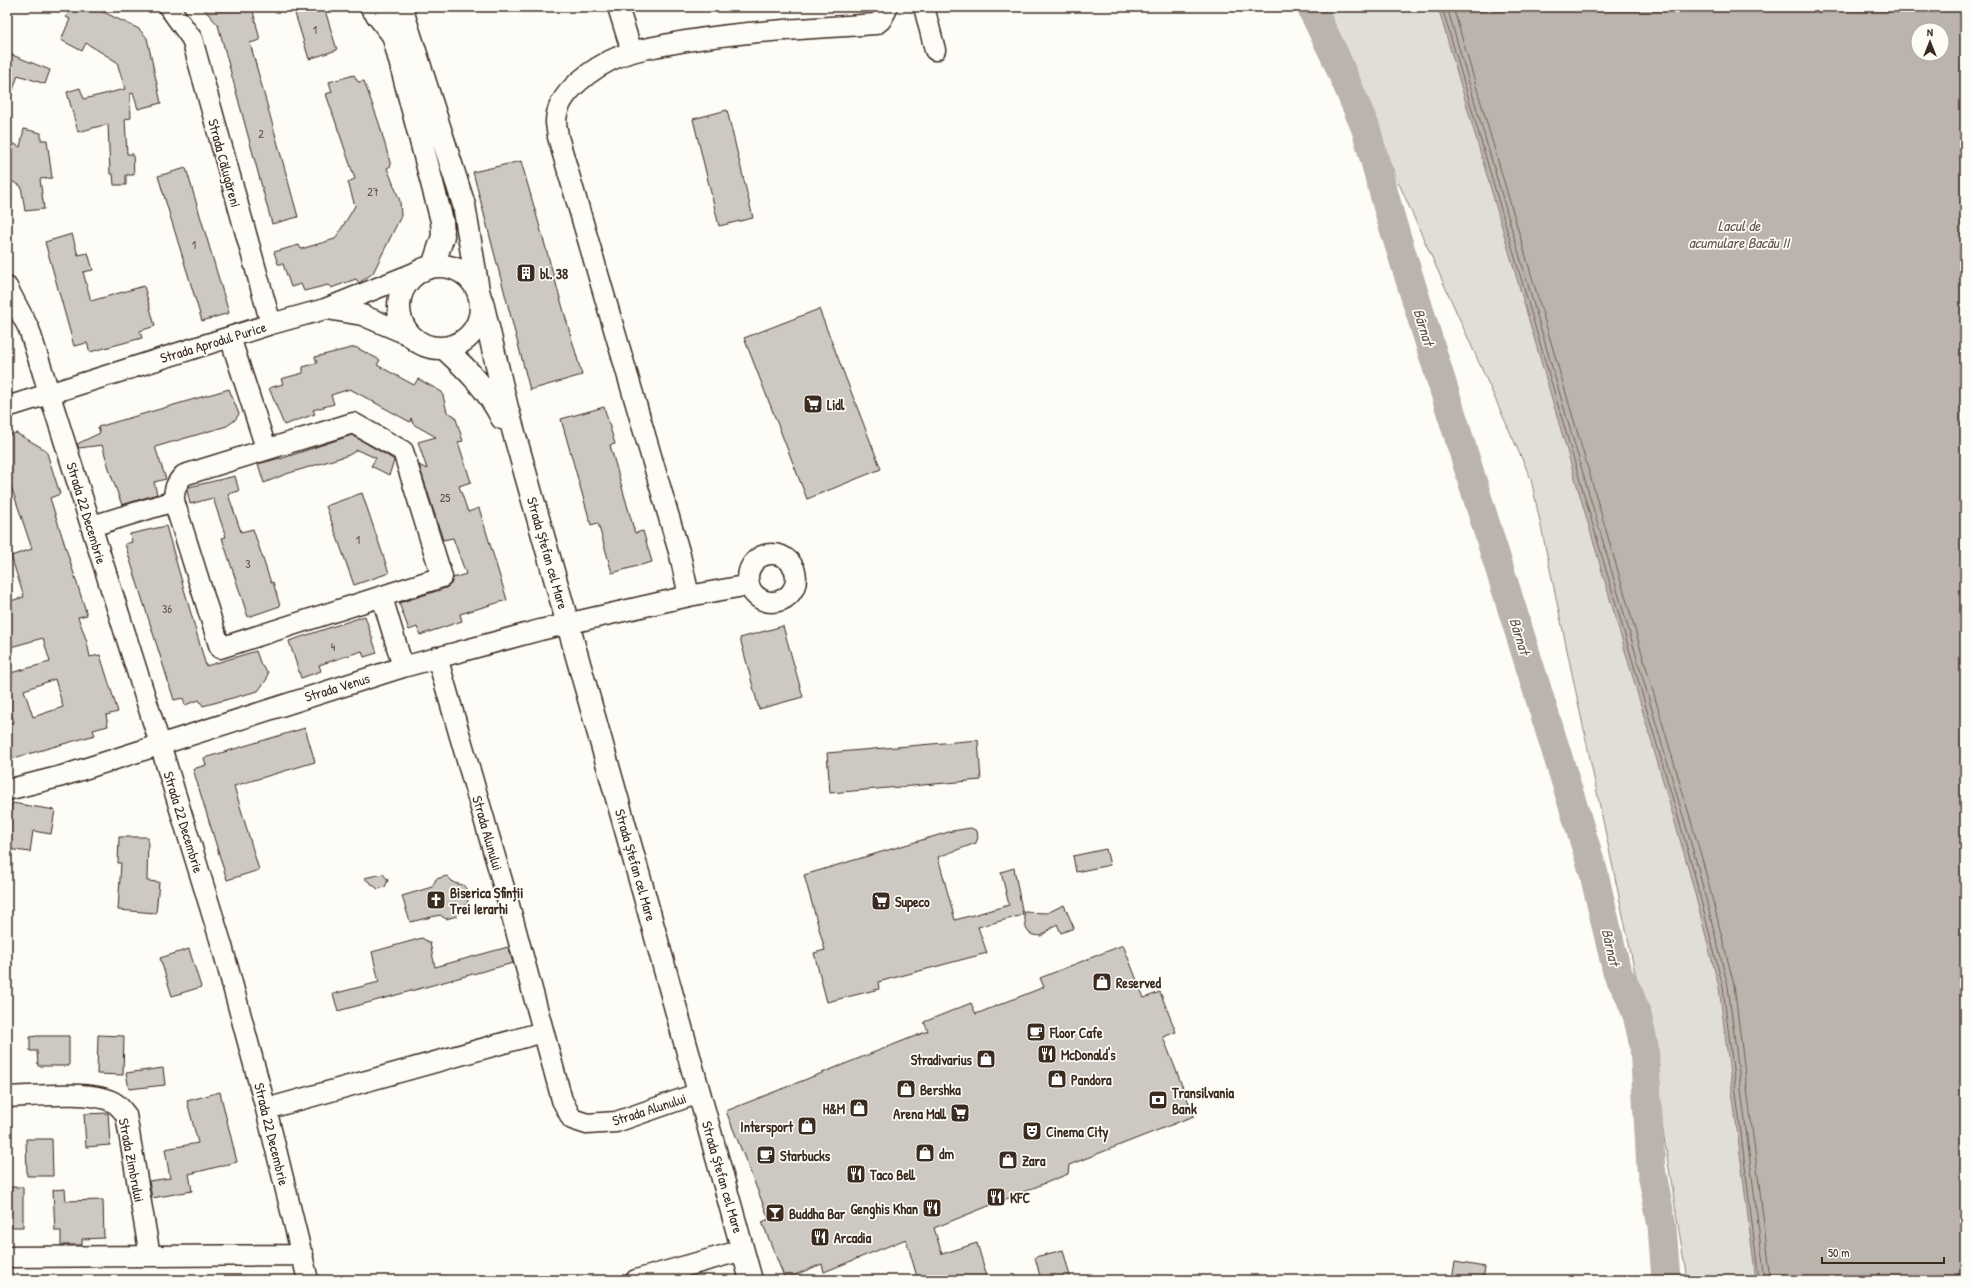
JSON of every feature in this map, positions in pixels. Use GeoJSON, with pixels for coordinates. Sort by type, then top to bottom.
{"type":"FeatureCollection","features":[{"type":"Feature","properties":{"kind":"main road"},"geometry":{"type":"LineString","coordinates":[[394,7],[394,38],[442,221],[443,236],[425,269],[407,282],[400,295],[398,309],[401,323],[408,335],[419,344],[432,348],[445,349],[463,342],[477,328],[481,315],[480,296],[470,279],[460,271],[447,266],[425,269]]}},
{"type":"Feature","properties":{"kind":"main road"},"geometry":{"type":"LineString","coordinates":[[401,7],[436,113],[464,205],[480,296],[518,450]]}},
{"type":"Feature","properties":{"kind":"main road"},"geometry":{"type":"LineString","coordinates":[[394,38],[407,53],[418,97],[436,113]]}},
{"type":"Feature","properties":{"kind":"main road"},"geometry":{"type":"LineString","coordinates":[[445,349],[480,382],[495,404],[518,450]]}},
{"type":"Feature","properties":{"kind":"main road","name":"Strada Ștefan cel Mare"},"geometry":{"type":"LineString","coordinates":[[518,450],[568,623],[751,1280]]}},
{"type":"Feature","properties":{"kind":"street","name":"Strada Călugăreni"},"geometry":{"type":"LineString","coordinates":[[169,7],[192,39],[271,324]]}},
{"type":"Feature","properties":{"kind":"street"},"geometry":{"type":"LineString","coordinates":[[370,7],[394,38]]}},
{"type":"Feature","properties":{"kind":"street"},"geometry":{"type":"LineString","coordinates":[[618,7],[632,52]]}},
{"type":"Feature","properties":{"kind":"street"},"geometry":{"type":"LineString","coordinates":[[680,599],[680,555],[558,137],[556,122],[558,111],[563,99],[588,72],[621,55],[682,42],[772,31],[876,24],[884,15],[886,11],[885,7]]}},
{"type":"Feature","properties":{"kind":"street"},"geometry":{"type":"LineString","coordinates":[[924,7],[935,50]]}},
{"type":"Feature","properties":{"kind":"street","name":"Strada Aprodul Purice"},"geometry":{"type":"LineString","coordinates":[[7,407],[271,324],[325,309],[425,269]]}},
{"type":"Feature","properties":{"kind":"street","name":"Strada 22 Decembrie"},"geometry":{"type":"LineString","coordinates":[[7,287],[29,329],[92,526],[222,946],[266,1109],[308,1280]]}},
{"type":"Feature","properties":{"kind":"street"},"geometry":{"type":"LineString","coordinates":[[325,309],[362,315],[408,335]]}},
{"type":"Feature","properties":{"kind":"street"},"geometry":{"type":"LineString","coordinates":[[230,337],[266,448]]}},
{"type":"Feature","properties":{"kind":"street"},"geometry":{"type":"LineString","coordinates":[[353,423],[403,451],[442,577],[220,648],[174,500],[174,490],[178,481],[184,475],[266,448],[353,423]]}},
{"type":"Feature","properties":{"kind":"street"},"geometry":{"type":"LineString","coordinates":[[92,526],[174,500]]}},
{"type":"Feature","properties":{"kind":"street","name":"Strada Venus"},"geometry":{"type":"LineString","coordinates":[[7,790],[62,776],[403,667],[568,623],[749,585]]}},
{"type":"Feature","properties":{"kind":"street"},"geometry":{"type":"LineString","coordinates":[[382,597],[403,667]]}},
{"type":"Feature","properties":{"kind":"street","name":"Strada Alunului"},"geometry":{"type":"LineString","coordinates":[[437,658],[509,905],[562,1100],[572,1119],[587,1124],[616,1122],[699,1093]]}},
{"type":"Feature","properties":{"kind":"street"},"geometry":{"type":"LineString","coordinates":[[266,1109],[543,1032]]}},
{"type":"Feature","properties":{"kind":"street","name":"Strada Zimbrului"},"geometry":{"type":"LineString","coordinates":[[7,1097],[89,1096],[104,1098],[114,1102],[120,1107],[126,1115],[150,1256]]}},
{"type":"Feature","properties":{"kind":"street"},"geometry":{"type":"LineString","coordinates":[[636,1280],[743,1250]]}},
{"type":"Feature","properties":{"kind":"street"},"geometry":{"type":"LineString","coordinates":[[7,1258],[303,1255]]}},
{"type":"Feature","properties":{"kind":"shaded area","name":"Lacul de acumulare Bacău II"},"geometry":{"type":"Polygon","coordinates":[[[1320,7],[1965,7],[1965,1280],[1687,1280],[1645,1020],[1531,479],[1320,7]]]}},
{"type":"Feature","properties":{"kind":"water","name":"Lacul de acumulare Bacău II"},"geometry":{"type":"Polygon","coordinates":[[[1438,7],[1965,7],[1965,1280],[1756,1280],[1719,987],[1688,867],[1438,7]]]}},
{"type":"Feature","properties":{"kind":"building"},"geometry":{"type":"Polygon","coordinates":[[[72,7],[93,7],[139,29],[147,38],[161,103],[138,109],[133,93],[130,94],[131,118],[125,119],[127,154],[133,154],[134,175],[126,175],[126,185],[114,185],[113,174],[110,174],[108,124],[78,132],[67,92],[80,88],[84,99],[125,89],[117,62],[86,43],[82,51],[61,40],[70,19],[66,17],[72,7]]]}},
{"type":"Feature","properties":{"kind":"building"},"geometry":{"type":"Polygon","coordinates":[[[202,7],[251,7],[253,11],[260,40],[250,43],[298,217],[272,224],[218,25],[202,7]]]}},
{"type":"Feature","properties":{"kind":"building"},"geometry":{"type":"Polygon","coordinates":[[[293,7],[324,7],[337,50],[309,59],[293,7]]]}},
{"type":"Feature","properties":{"kind":"building"},"geometry":{"type":"Polygon","coordinates":[[[7,53],[50,70],[45,84],[18,75],[9,102],[7,101],[7,53]]]}},
{"type":"Feature","properties":{"kind":"building"},"geometry":{"type":"Polygon","coordinates":[[[354,75],[358,82],[364,81],[379,123],[391,166],[387,168],[400,201],[401,216],[373,273],[359,283],[356,279],[331,288],[328,285],[304,291],[301,284],[291,287],[283,264],[278,264],[274,252],[299,245],[301,249],[335,239],[355,206],[348,182],[355,179],[326,94],[332,92],[329,82],[354,75]]]}},
{"type":"Feature","properties":{"kind":"building"},"geometry":{"type":"Polygon","coordinates":[[[727,110],[753,218],[719,226],[693,119],[727,110]]]}},
{"type":"Feature","properties":{"kind":"building"},"geometry":{"type":"Polygon","coordinates":[[[24,129],[41,133],[41,140],[47,140],[52,178],[40,179],[44,209],[25,211],[21,186],[7,179],[7,140],[20,147],[24,129]]]}},
{"type":"Feature","properties":{"kind":"building","name":"bl. 38"},"geometry":{"type":"Polygon","coordinates":[[[521,161],[582,375],[530,390],[473,172],[521,161]]]}},
{"type":"Feature","properties":{"kind":"building"},"geometry":{"type":"Polygon","coordinates":[[[186,168],[229,313],[202,321],[158,176],[186,168]]]}},
{"type":"Feature","properties":{"kind":"building"},"geometry":{"type":"Polygon","coordinates":[[[72,234],[78,255],[88,253],[93,270],[83,272],[91,301],[144,286],[155,326],[140,331],[142,338],[90,352],[87,343],[74,346],[45,242],[72,234]]]}},
{"type":"Feature","properties":{"kind":"building","name":"Lidl"},"geometry":{"type":"Polygon","coordinates":[[[819,309],[881,469],[807,499],[744,338],[819,309]]]}},
{"type":"Feature","properties":{"kind":"building"},"geometry":{"type":"Polygon","coordinates":[[[355,347],[380,360],[377,365],[414,385],[418,379],[442,392],[447,412],[455,416],[463,441],[458,442],[471,482],[459,486],[468,512],[479,508],[507,600],[460,614],[462,621],[420,635],[417,627],[409,630],[399,603],[446,588],[451,584],[453,578],[466,574],[453,538],[443,540],[419,465],[427,469],[418,442],[436,437],[413,424],[411,418],[410,422],[350,389],[331,395],[334,404],[313,410],[315,414],[284,425],[269,388],[283,384],[281,379],[303,373],[303,367],[317,363],[315,357],[355,347]]]}},
{"type":"Feature","properties":{"kind":"building"},"geometry":{"type":"Polygon","coordinates":[[[229,389],[239,414],[235,420],[227,426],[155,447],[166,479],[154,482],[157,494],[122,505],[102,445],[79,448],[77,444],[100,433],[98,427],[229,389]]]}},
{"type":"Feature","properties":{"kind":"building"},"geometry":{"type":"Polygon","coordinates":[[[604,407],[615,444],[610,445],[635,533],[643,531],[652,562],[612,573],[598,523],[591,525],[561,419],[604,407]]]}},
{"type":"Feature","properties":{"kind":"building"},"geometry":{"type":"Polygon","coordinates":[[[16,433],[46,450],[60,494],[50,498],[87,615],[78,617],[87,642],[90,657],[100,655],[118,712],[106,715],[108,726],[93,730],[95,735],[7,760],[7,724],[14,722],[7,700],[7,674],[50,662],[43,638],[7,648],[7,602],[24,597],[11,556],[32,549],[7,474],[7,436],[16,433]],[[55,679],[24,690],[33,717],[63,707],[55,679]]]}},
{"type":"Feature","properties":{"kind":"building"},"geometry":{"type":"Polygon","coordinates":[[[352,435],[393,459],[394,461],[389,475],[371,466],[376,458],[357,450],[349,455],[286,474],[264,483],[258,464],[280,459],[352,435]]]}},
{"type":"Feature","properties":{"kind":"building"},"geometry":{"type":"Polygon","coordinates":[[[235,476],[239,491],[228,494],[241,532],[253,529],[271,583],[273,582],[280,606],[248,617],[222,538],[226,537],[213,498],[190,504],[187,490],[189,487],[235,476]]]}},
{"type":"Feature","properties":{"kind":"building"},"geometry":{"type":"Polygon","coordinates":[[[362,493],[389,573],[354,585],[326,506],[362,493]]]}},
{"type":"Feature","properties":{"kind":"building"},"geometry":{"type":"Polygon","coordinates":[[[166,526],[206,666],[256,651],[261,665],[268,672],[267,679],[258,691],[203,706],[199,700],[185,705],[183,698],[174,700],[125,544],[132,542],[130,534],[166,526]]]}},
{"type":"Feature","properties":{"kind":"building"},"geometry":{"type":"Polygon","coordinates":[[[365,616],[377,653],[364,657],[362,651],[319,665],[321,671],[301,678],[289,641],[365,616]]]}},
{"type":"Feature","properties":{"kind":"building"},"geometry":{"type":"Polygon","coordinates":[[[783,626],[803,697],[759,709],[740,638],[783,626]]]}},
{"type":"Feature","properties":{"kind":"building"},"geometry":{"type":"Polygon","coordinates":[[[305,728],[315,762],[234,786],[259,870],[227,880],[193,769],[206,765],[204,758],[305,728]]]}},
{"type":"Feature","properties":{"kind":"building"},"geometry":{"type":"Polygon","coordinates":[[[978,740],[981,780],[830,793],[827,753],[978,740]]]}},
{"type":"Feature","properties":{"kind":"building"},"geometry":{"type":"Polygon","coordinates":[[[12,803],[55,810],[51,834],[33,831],[30,852],[7,849],[7,829],[12,803]]]}},
{"type":"Feature","properties":{"kind":"building","name":"Supeco"},"geometry":{"type":"Polygon","coordinates":[[[971,828],[977,831],[978,837],[976,843],[938,857],[955,920],[1009,905],[1001,872],[1014,868],[1023,915],[978,927],[987,953],[878,982],[879,989],[827,1002],[814,953],[825,950],[804,875],[952,831],[971,828]]]}},
{"type":"Feature","properties":{"kind":"building"},"geometry":{"type":"Polygon","coordinates":[[[119,837],[148,837],[147,881],[159,882],[156,913],[118,910],[121,863],[118,863],[119,837]]]}},
{"type":"Feature","properties":{"kind":"building"},"geometry":{"type":"Polygon","coordinates":[[[1106,849],[1110,865],[1076,872],[1073,856],[1106,849]]]}},
{"type":"Feature","properties":{"kind":"building"},"geometry":{"type":"Polygon","coordinates":[[[383,874],[388,880],[385,887],[378,889],[364,878],[383,874]]]}},
{"type":"Feature","properties":{"kind":"building","name":"Biserica Sfinții Trei Ierarhi"},"geometry":{"type":"Polygon","coordinates":[[[447,876],[454,883],[463,885],[470,893],[467,904],[460,910],[457,916],[446,919],[440,915],[410,922],[402,896],[432,887],[436,879],[447,876]]]}},
{"type":"Feature","properties":{"kind":"building"},"geometry":{"type":"Polygon","coordinates":[[[1064,905],[1074,928],[1061,933],[1057,924],[1041,936],[1029,933],[1026,928],[1024,912],[1047,913],[1064,905]]]}},
{"type":"Feature","properties":{"kind":"building"},"geometry":{"type":"Polygon","coordinates":[[[422,938],[430,943],[435,967],[508,947],[513,963],[338,1011],[333,994],[379,982],[372,952],[422,938]]]}},
{"type":"Feature","properties":{"kind":"building","name":"Arena Mall"},"geometry":{"type":"Polygon","coordinates":[[[1123,945],[1144,998],[1160,992],[1176,1032],[1163,1037],[1194,1116],[1069,1165],[1068,1174],[934,1228],[942,1254],[977,1243],[988,1280],[918,1280],[906,1239],[824,1272],[822,1264],[785,1279],[762,1222],[769,1219],[726,1111],[928,1031],[924,1022],[971,1003],[976,1014],[1044,987],[1040,978],[1123,945]]]}},
{"type":"Feature","properties":{"kind":"building"},"geometry":{"type":"Polygon","coordinates":[[[189,949],[201,987],[172,996],[160,958],[189,949]]]}},
{"type":"Feature","properties":{"kind":"building"},"geometry":{"type":"Polygon","coordinates":[[[98,1035],[124,1036],[123,1075],[97,1074],[98,1035]]]}},
{"type":"Feature","properties":{"kind":"building"},"geometry":{"type":"Polygon","coordinates":[[[69,1036],[69,1066],[38,1066],[37,1051],[30,1051],[30,1037],[69,1036]]]}},
{"type":"Feature","properties":{"kind":"building"},"geometry":{"type":"Polygon","coordinates":[[[163,1068],[165,1085],[129,1089],[126,1073],[163,1068]]]}},
{"type":"Feature","properties":{"kind":"building"},"geometry":{"type":"Polygon","coordinates":[[[220,1092],[237,1162],[189,1174],[192,1191],[152,1198],[149,1181],[170,1178],[165,1149],[198,1143],[187,1101],[220,1092]]]}},
{"type":"Feature","properties":{"kind":"building"},"geometry":{"type":"Polygon","coordinates":[[[108,1113],[110,1145],[86,1147],[84,1114],[108,1113]]]}},
{"type":"Feature","properties":{"kind":"building"},"geometry":{"type":"Polygon","coordinates":[[[26,1139],[52,1139],[53,1176],[27,1176],[26,1139]]]}},
{"type":"Feature","properties":{"kind":"building"},"geometry":{"type":"Polygon","coordinates":[[[8,1187],[23,1187],[23,1227],[8,1227],[8,1187]]]}},
{"type":"Feature","properties":{"kind":"building"},"geometry":{"type":"Polygon","coordinates":[[[65,1189],[66,1201],[103,1200],[104,1238],[82,1239],[82,1245],[61,1245],[61,1231],[55,1231],[53,1190],[65,1189]]]}},
{"type":"Feature","properties":{"kind":"building"},"geometry":{"type":"Polygon","coordinates":[[[1063,1250],[1071,1280],[1041,1280],[1035,1257],[1063,1250]]]}},
{"type":"Feature","properties":{"kind":"building"},"geometry":{"type":"Polygon","coordinates":[[[1455,1262],[1485,1267],[1483,1280],[1452,1280],[1455,1262]]]}},
{"type":"Feature","properties":{"kind":"waterway","name":"Bârnat"},"geometry":{"type":"LineString","coordinates":[[1311,7],[1335,56],[1366,129],[1391,219],[1593,870],[1617,972],[1629,994],[1637,1015],[1644,1045],[1651,1168],[1662,1226],[1666,1280]]}},
{"type":"Feature","properties":{"kind":"place","name":"bl. 38"},"geometry":{"type":"Point","coordinates":[526,273]}},
{"type":"Feature","properties":{"kind":"place","name":"Lidl"},"geometry":{"type":"Point","coordinates":[813,404]}},
{"type":"Feature","properties":{"kind":"place","name":"Biserica Sfinții Trei Ierarhi"},"geometry":{"type":"Point","coordinates":[436,900]}},
{"type":"Feature","properties":{"kind":"place","name":"Supeco"},"geometry":{"type":"Point","coordinates":[881,901]}},
{"type":"Feature","properties":{"kind":"place","name":"Reserved"},"geometry":{"type":"Point","coordinates":[1102,982]}},
{"type":"Feature","properties":{"kind":"place","name":"Floor Cafe"},"geometry":{"type":"Point","coordinates":[1036,1032]}},
{"type":"Feature","properties":{"kind":"place","name":"McDonald's"},"geometry":{"type":"Point","coordinates":[1047,1054]}},
{"type":"Feature","properties":{"kind":"place","name":"Stradivarius"},"geometry":{"type":"Point","coordinates":[986,1059]}},
{"type":"Feature","properties":{"kind":"place","name":"Pandora"},"geometry":{"type":"Point","coordinates":[1057,1079]}},
{"type":"Feature","properties":{"kind":"place","name":"Bershka"},"geometry":{"type":"Point","coordinates":[906,1089]}},
{"type":"Feature","properties":{"kind":"place","name":"Transilvania Bank"},"geometry":{"type":"Point","coordinates":[1158,1100]}},
{"type":"Feature","properties":{"kind":"place","name":"H&M"},"geometry":{"type":"Point","coordinates":[859,1108]}},
{"type":"Feature","properties":{"kind":"place","name":"Arena Mall"},"geometry":{"type":"Point","coordinates":[960,1113]}},
{"type":"Feature","properties":{"kind":"place","name":"Intersport"},"geometry":{"type":"Point","coordinates":[807,1126]}},
{"type":"Feature","properties":{"kind":"place","name":"Cinema City"},"geometry":{"type":"Point","coordinates":[1032,1131]}},
{"type":"Feature","properties":{"kind":"place","name":"dm"},"geometry":{"type":"Point","coordinates":[925,1153]}},
{"type":"Feature","properties":{"kind":"place","name":"Starbucks"},"geometry":{"type":"Point","coordinates":[766,1155]}},
{"type":"Feature","properties":{"kind":"place","name":"Zara"},"geometry":{"type":"Point","coordinates":[1008,1160]}},
{"type":"Feature","properties":{"kind":"place","name":"Taco Bell"},"geometry":{"type":"Point","coordinates":[856,1174]}},
{"type":"Feature","properties":{"kind":"place","name":"KFC"},"geometry":{"type":"Point","coordinates":[996,1197]}},
{"type":"Feature","properties":{"kind":"place","name":"Genghis Khan"},"geometry":{"type":"Point","coordinates":[932,1208]}},
{"type":"Feature","properties":{"kind":"place","name":"Buddha Bar"},"geometry":{"type":"Point","coordinates":[775,1213]}},
{"type":"Feature","properties":{"kind":"place","name":"Arcadia"},"geometry":{"type":"Point","coordinates":[820,1237]}}]}
